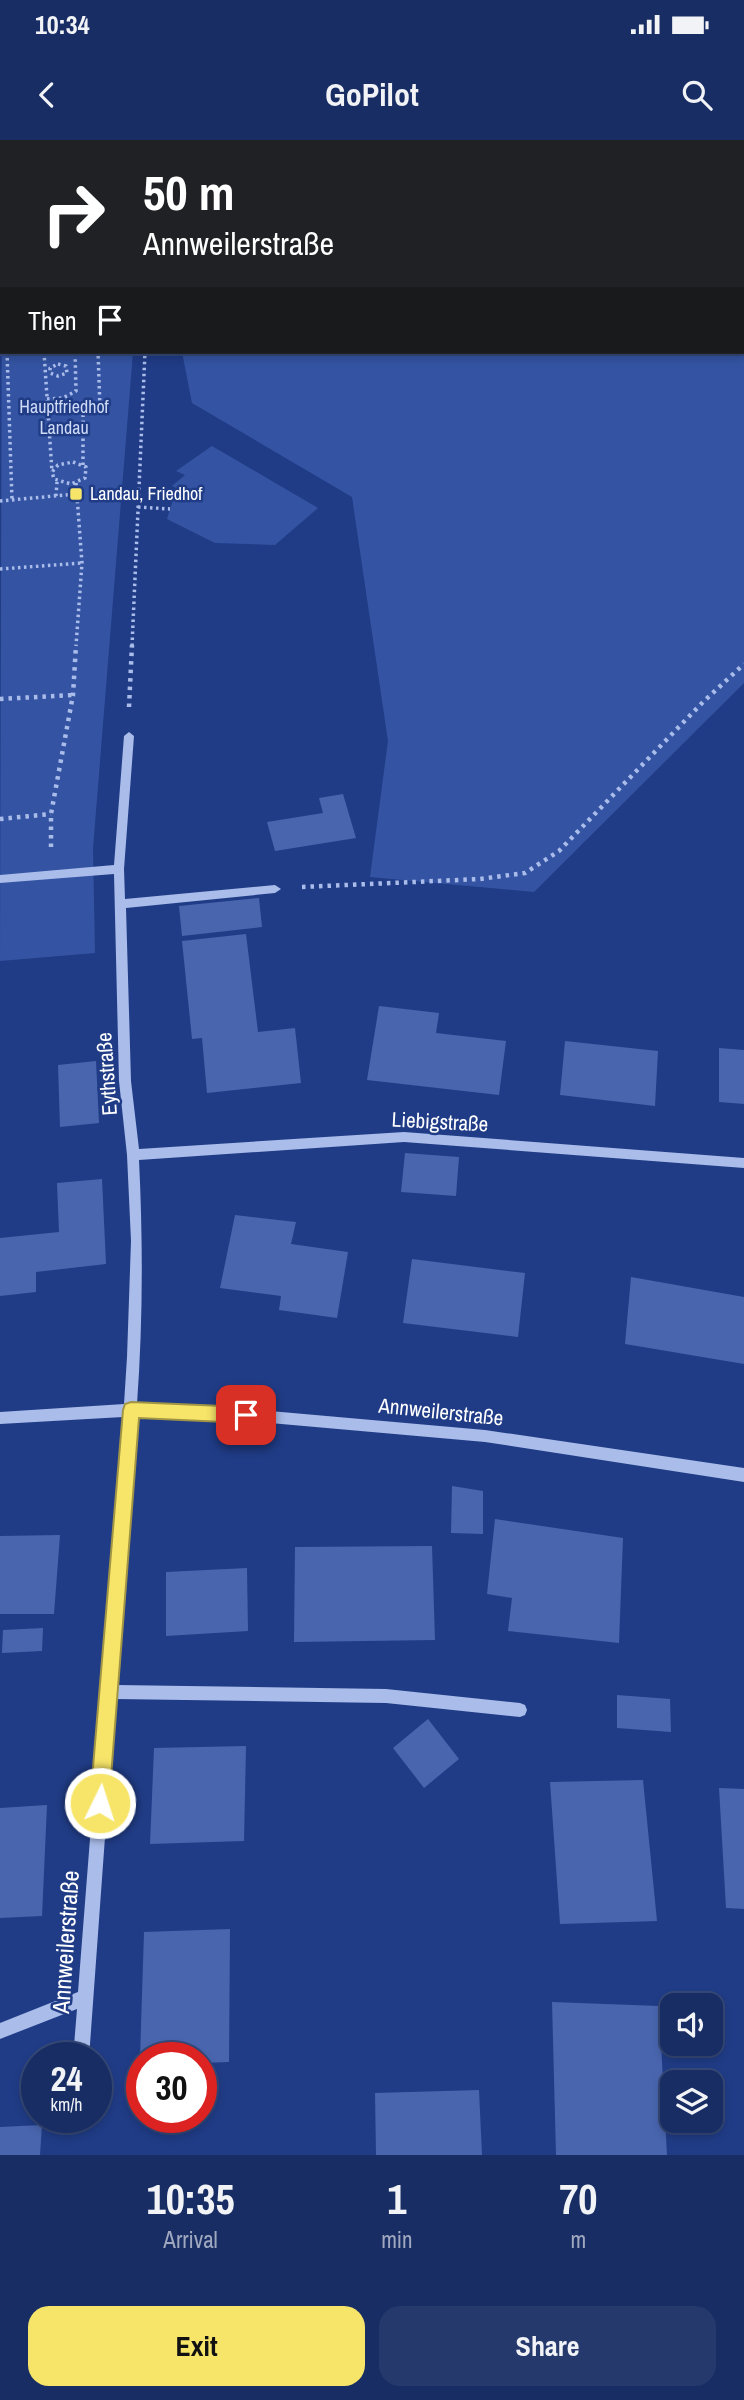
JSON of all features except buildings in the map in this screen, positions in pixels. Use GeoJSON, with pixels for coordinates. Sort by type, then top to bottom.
{"type":"FeatureCollection","features":[{"type":"Feature","properties":{"kind":"street","name":"Eythstraße"},"geometry":{"type":"LineString","coordinates":[[128,736],[119,904],[125,1081],[134,1155],[137,1241],[131,1410]]}},
{"type":"Feature","properties":{"kind":"street"},"geometry":{"type":"LineString","coordinates":[[0,879],[119,869]]}},
{"type":"Feature","properties":{"kind":"street"},"geometry":{"type":"LineString","coordinates":[[119,904],[275,889]]}},
{"type":"Feature","properties":{"kind":"street","name":"Liebigstraße"},"geometry":{"type":"LineString","coordinates":[[134,1155],[404,1137],[744,1163]]}},
{"type":"Feature","properties":{"kind":"street","name":"Annweilerstraße"},"geometry":{"type":"LineString","coordinates":[[81,2042],[131,1410]]}},
{"type":"Feature","properties":{"kind":"street","name":"Annweilerstraße"},"geometry":{"type":"LineString","coordinates":[[0,1418],[131,1410],[270,1417],[485,1436],[744,1475]]}},
{"type":"Feature","properties":{"kind":"street"},"geometry":{"type":"LineString","coordinates":[[108,1692],[386,1696],[520,1710]]}},
{"type":"Feature","properties":{"kind":"street"},"geometry":{"type":"LineString","coordinates":[[0,2031],[84,1998]]}},
{"type":"Feature","properties":{"kind":"path"},"geometry":{"type":"LineString","coordinates":[[7,354],[12,500]]}},
{"type":"Feature","properties":{"kind":"path"},"geometry":{"type":"LineString","coordinates":[[44,354],[52,472],[57,482],[57,496]]}},
{"type":"Feature","properties":{"kind":"path"},"geometry":{"type":"LineString","coordinates":[[47,399],[63,398],[76,391],[75,354]]}},
{"type":"Feature","properties":{"kind":"path"},"geometry":{"type":"LineString","coordinates":[[57,482],[76,483],[87,475],[83,465],[83,412],[100,408],[98,354]]}},
{"type":"Feature","properties":{"kind":"path"},"geometry":{"type":"LineString","coordinates":[[128,736],[145,354]]}},
{"type":"Feature","properties":{"kind":"path"},"geometry":{"type":"LineString","coordinates":[[47,372],[52,366],[58,365],[69,369]]}},
{"type":"Feature","properties":{"kind":"path"},"geometry":{"type":"LineString","coordinates":[[47,372],[61,376],[69,369],[75,368]]}},
{"type":"Feature","properties":{"kind":"path"},"geometry":{"type":"LineString","coordinates":[[52,472],[62,463],[83,465]]}},
{"type":"Feature","properties":{"kind":"path"},"geometry":{"type":"LineString","coordinates":[[51,873],[51,814],[73,695],[82,563],[76,483]]}},
{"type":"Feature","properties":{"kind":"path"},"geometry":{"type":"LineString","coordinates":[[0,501],[76,495]]}},
{"type":"Feature","properties":{"kind":"path"},"geometry":{"type":"LineString","coordinates":[[138,507],[170,509]]}},
{"type":"Feature","properties":{"kind":"path"},"geometry":{"type":"LineString","coordinates":[[0,569],[82,563]]}},
{"type":"Feature","properties":{"kind":"path"},"geometry":{"type":"LineString","coordinates":[[275,889],[481,879],[525,873],[559,851],[702,702],[744,664]]}},
{"type":"Feature","properties":{"kind":"path"},"geometry":{"type":"LineString","coordinates":[[0,699],[73,695]]}},
{"type":"Feature","properties":{"kind":"path"},"geometry":{"type":"LineString","coordinates":[[0,819],[51,814]]}},
{"type":"Feature","properties":{"kind":"green space","name":"Hauptfriedhof Landau"},"geometry":{"type":"Polygon","coordinates":[[[2,354],[133,354],[93,848],[95,953],[0,961],[2,354]]]}},
{"type":"Feature","properties":{"kind":"green space"},"geometry":{"type":"Polygon","coordinates":[[[182,354],[744,354],[744,683],[534,892],[370,877],[388,741],[352,497],[192,403],[182,354]]]}},
{"type":"Feature","properties":{"kind":"green space"},"geometry":{"type":"Polygon","coordinates":[[[212,446],[318,508],[275,545],[215,543],[167,519],[173,500],[184,492],[172,486],[185,475],[176,471],[212,446]]]}},
{"type":"Feature","properties":{"kind":"place","name":"Landau, Friedhof"},"geometry":{"type":"Point","coordinates":[76,494]}},
{"type":"Feature","properties":{"kind":"route"},"geometry":{"type":"LineString","coordinates":[[100,1803],[131,1410],[246,1415]]}}]}
